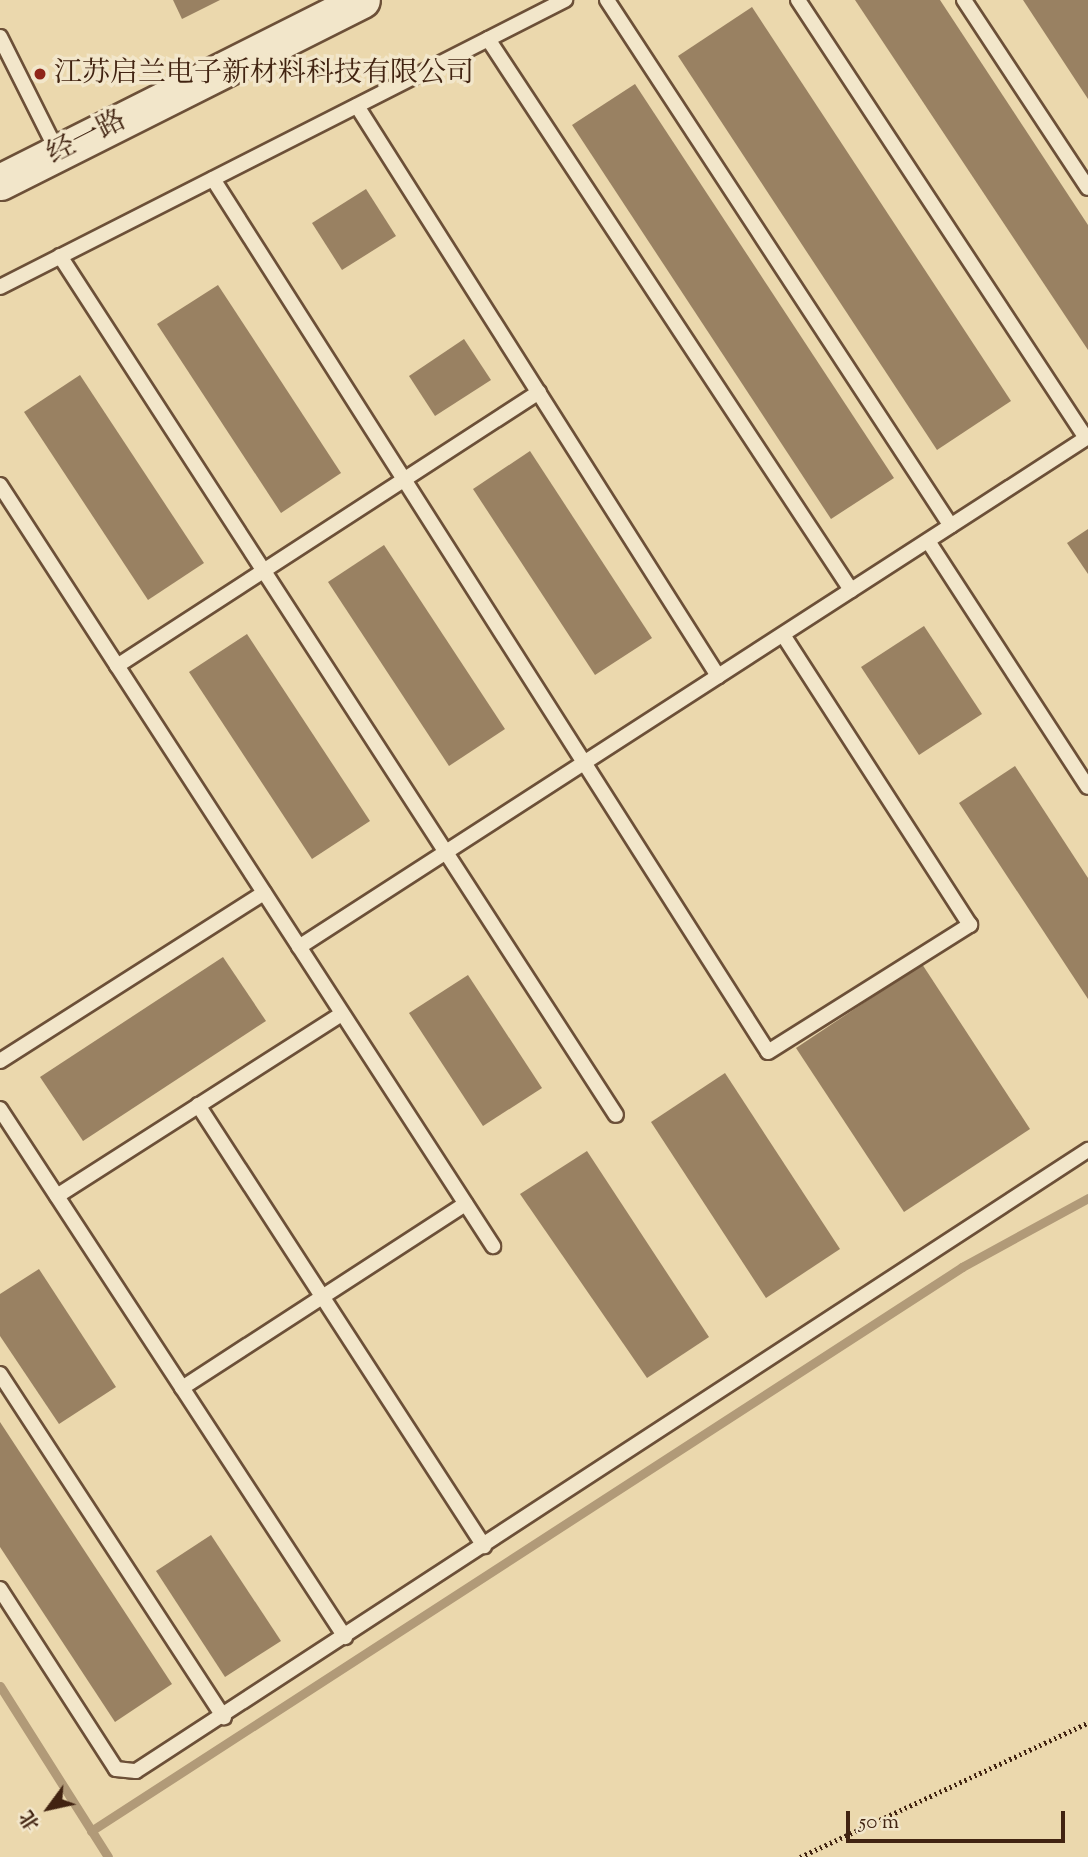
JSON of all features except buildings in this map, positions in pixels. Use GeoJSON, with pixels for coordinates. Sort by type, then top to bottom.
{"type":"FeatureCollection","features":[{"type":"Feature","properties":{"kind":"street","name":"经一路"},"geometry":{"type":"LineString","coordinates":[[0,182],[362,0]]}},
{"type":"Feature","properties":{"kind":"lane"},"geometry":{"type":"LineString","coordinates":[[0,287],[565,0]]}},
{"type":"Feature","properties":{"kind":"lane"},"geometry":{"type":"LineString","coordinates":[[607,0],[951,526]]}},
{"type":"Feature","properties":{"kind":"lane"},"geometry":{"type":"LineString","coordinates":[[299,947],[1087,437],[798,0]]}},
{"type":"Feature","properties":{"kind":"lane"},"geometry":{"type":"LineString","coordinates":[[964,0],[1088,188]]}},
{"type":"Feature","properties":{"kind":"lane"},"geometry":{"type":"LineString","coordinates":[[0,37],[58,153]]}},
{"type":"Feature","properties":{"kind":"lane"},"geometry":{"type":"LineString","coordinates":[[488,39],[851,590]]}},
{"type":"Feature","properties":{"kind":"lane"},"geometry":{"type":"LineString","coordinates":[[357,106],[718,676]]}},
{"type":"Feature","properties":{"kind":"lane"},"geometry":{"type":"LineString","coordinates":[[213,178],[768,1052],[970,925],[783,635]]}},
{"type":"Feature","properties":{"kind":"lane"},"geometry":{"type":"LineString","coordinates":[[60,256],[617,1115]]}},
{"type":"Feature","properties":{"kind":"lane"},"geometry":{"type":"LineString","coordinates":[[117,666],[539,393]]}},
{"type":"Feature","properties":{"kind":"lane"},"geometry":{"type":"LineString","coordinates":[[0,485],[493,1246]]}},
{"type":"Feature","properties":{"kind":"lane"},"geometry":{"type":"LineString","coordinates":[[928,541],[1088,787]]}},
{"type":"Feature","properties":{"kind":"lane"},"geometry":{"type":"LineString","coordinates":[[0,1061],[264,893]]}},
{"type":"Feature","properties":{"kind":"lane"},"geometry":{"type":"LineString","coordinates":[[57,1196],[342,1014]]}},
{"type":"Feature","properties":{"kind":"lane"},"geometry":{"type":"LineString","coordinates":[[198,1105],[484,1546]]}},
{"type":"Feature","properties":{"kind":"lane"},"geometry":{"type":"LineString","coordinates":[[0,1109],[345,1637]]}},
{"type":"Feature","properties":{"kind":"lane"},"geometry":{"type":"LineString","coordinates":[[0,1589],[116,1769],[136,1771],[224,1717],[1088,1150]]}},
{"type":"Feature","properties":{"kind":"lane"},"geometry":{"type":"LineString","coordinates":[[182,1388],[465,1204]]}},
{"type":"Feature","properties":{"kind":"lane"},"geometry":{"type":"LineString","coordinates":[[0,1374],[224,1717]]}},
{"type":"Feature","properties":{"kind":"path"},"geometry":{"type":"LineString","coordinates":[[800,1857],[1088,1723]]}},
{"type":"Feature","properties":{"kind":"waterway"},"geometry":{"type":"LineString","coordinates":[[91,1831],[962,1267],[1088,1198]]}},
{"type":"Feature","properties":{"kind":"waterway"},"geometry":{"type":"LineString","coordinates":[[0,1686],[108,1857]]}},
{"type":"Feature","properties":{"kind":"place","name":"江苏启兰电子新材料科技有限公司"},"geometry":{"type":"Point","coordinates":[40,74]}}]}
